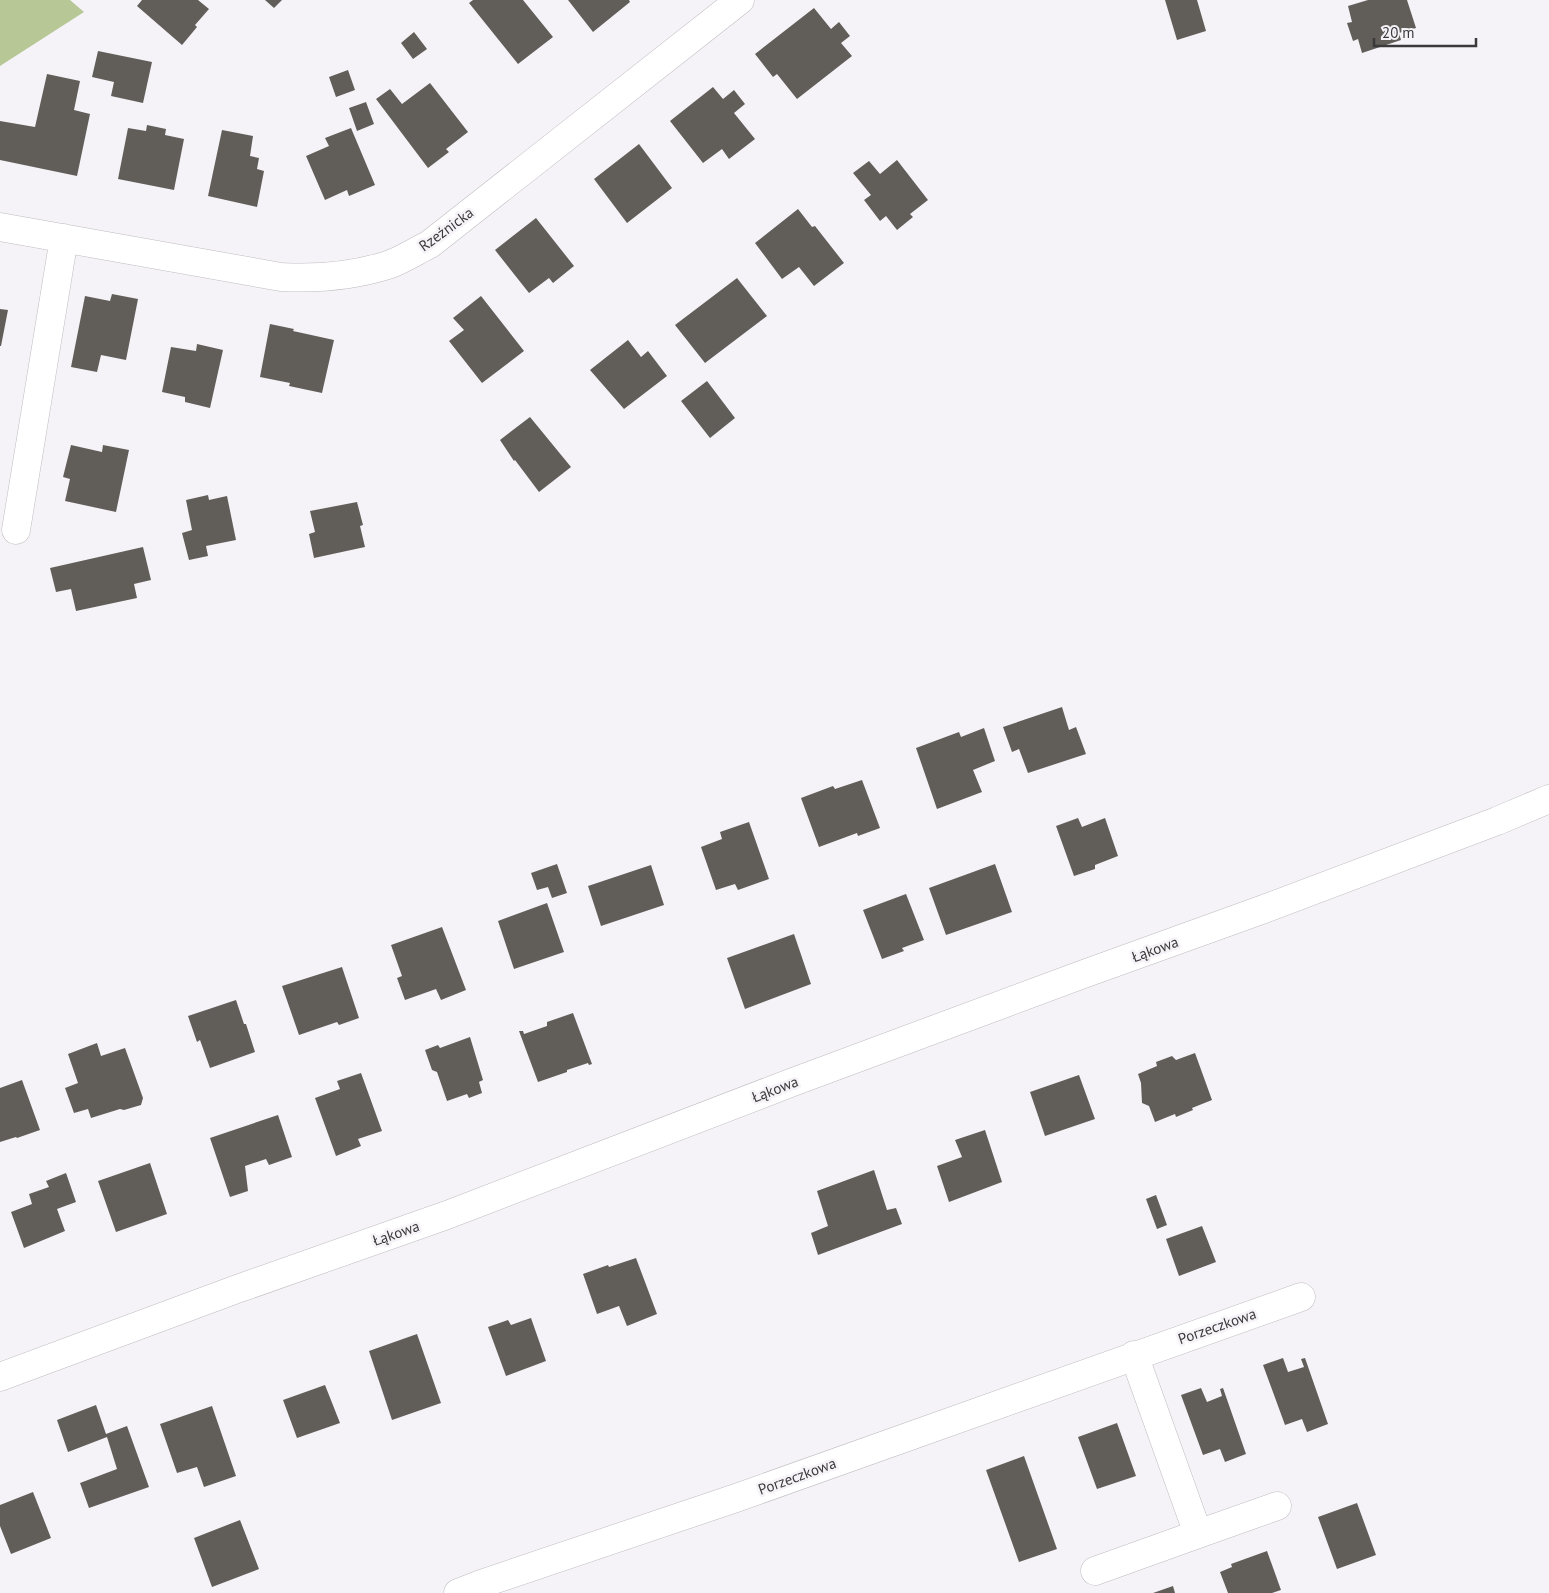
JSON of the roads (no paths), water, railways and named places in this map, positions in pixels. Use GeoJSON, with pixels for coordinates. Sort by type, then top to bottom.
{"type":"FeatureCollection","features":[{"type":"Feature","properties":{"kind":"street","name":"Rzeźnicka"},"geometry":{"type":"LineString","coordinates":[[0,227],[281,277],[313,278],[347,274],[389,265],[430,244],[740,0]]}},
{"type":"Feature","properties":{"kind":"street"},"geometry":{"type":"LineString","coordinates":[[16,530],[64,238]]}},
{"type":"Feature","properties":{"kind":"street","name":"Łąkowa"},"geometry":{"type":"LineString","coordinates":[[0,1376],[574,1168],[793,1082],[1081,975],[1274,906],[1497,821],[1549,799]]}},
{"type":"Feature","properties":{"kind":"street","name":"Porzeczkowa"},"geometry":{"type":"LineString","coordinates":[[458,1593],[745,1495],[1301,1297]]}},
{"type":"Feature","properties":{"kind":"street"},"geometry":{"type":"LineString","coordinates":[[1134,1356],[1198,1534]]}},
{"type":"Feature","properties":{"kind":"street"},"geometry":{"type":"LineString","coordinates":[[1095,1571],[1277,1506]]}}]}
